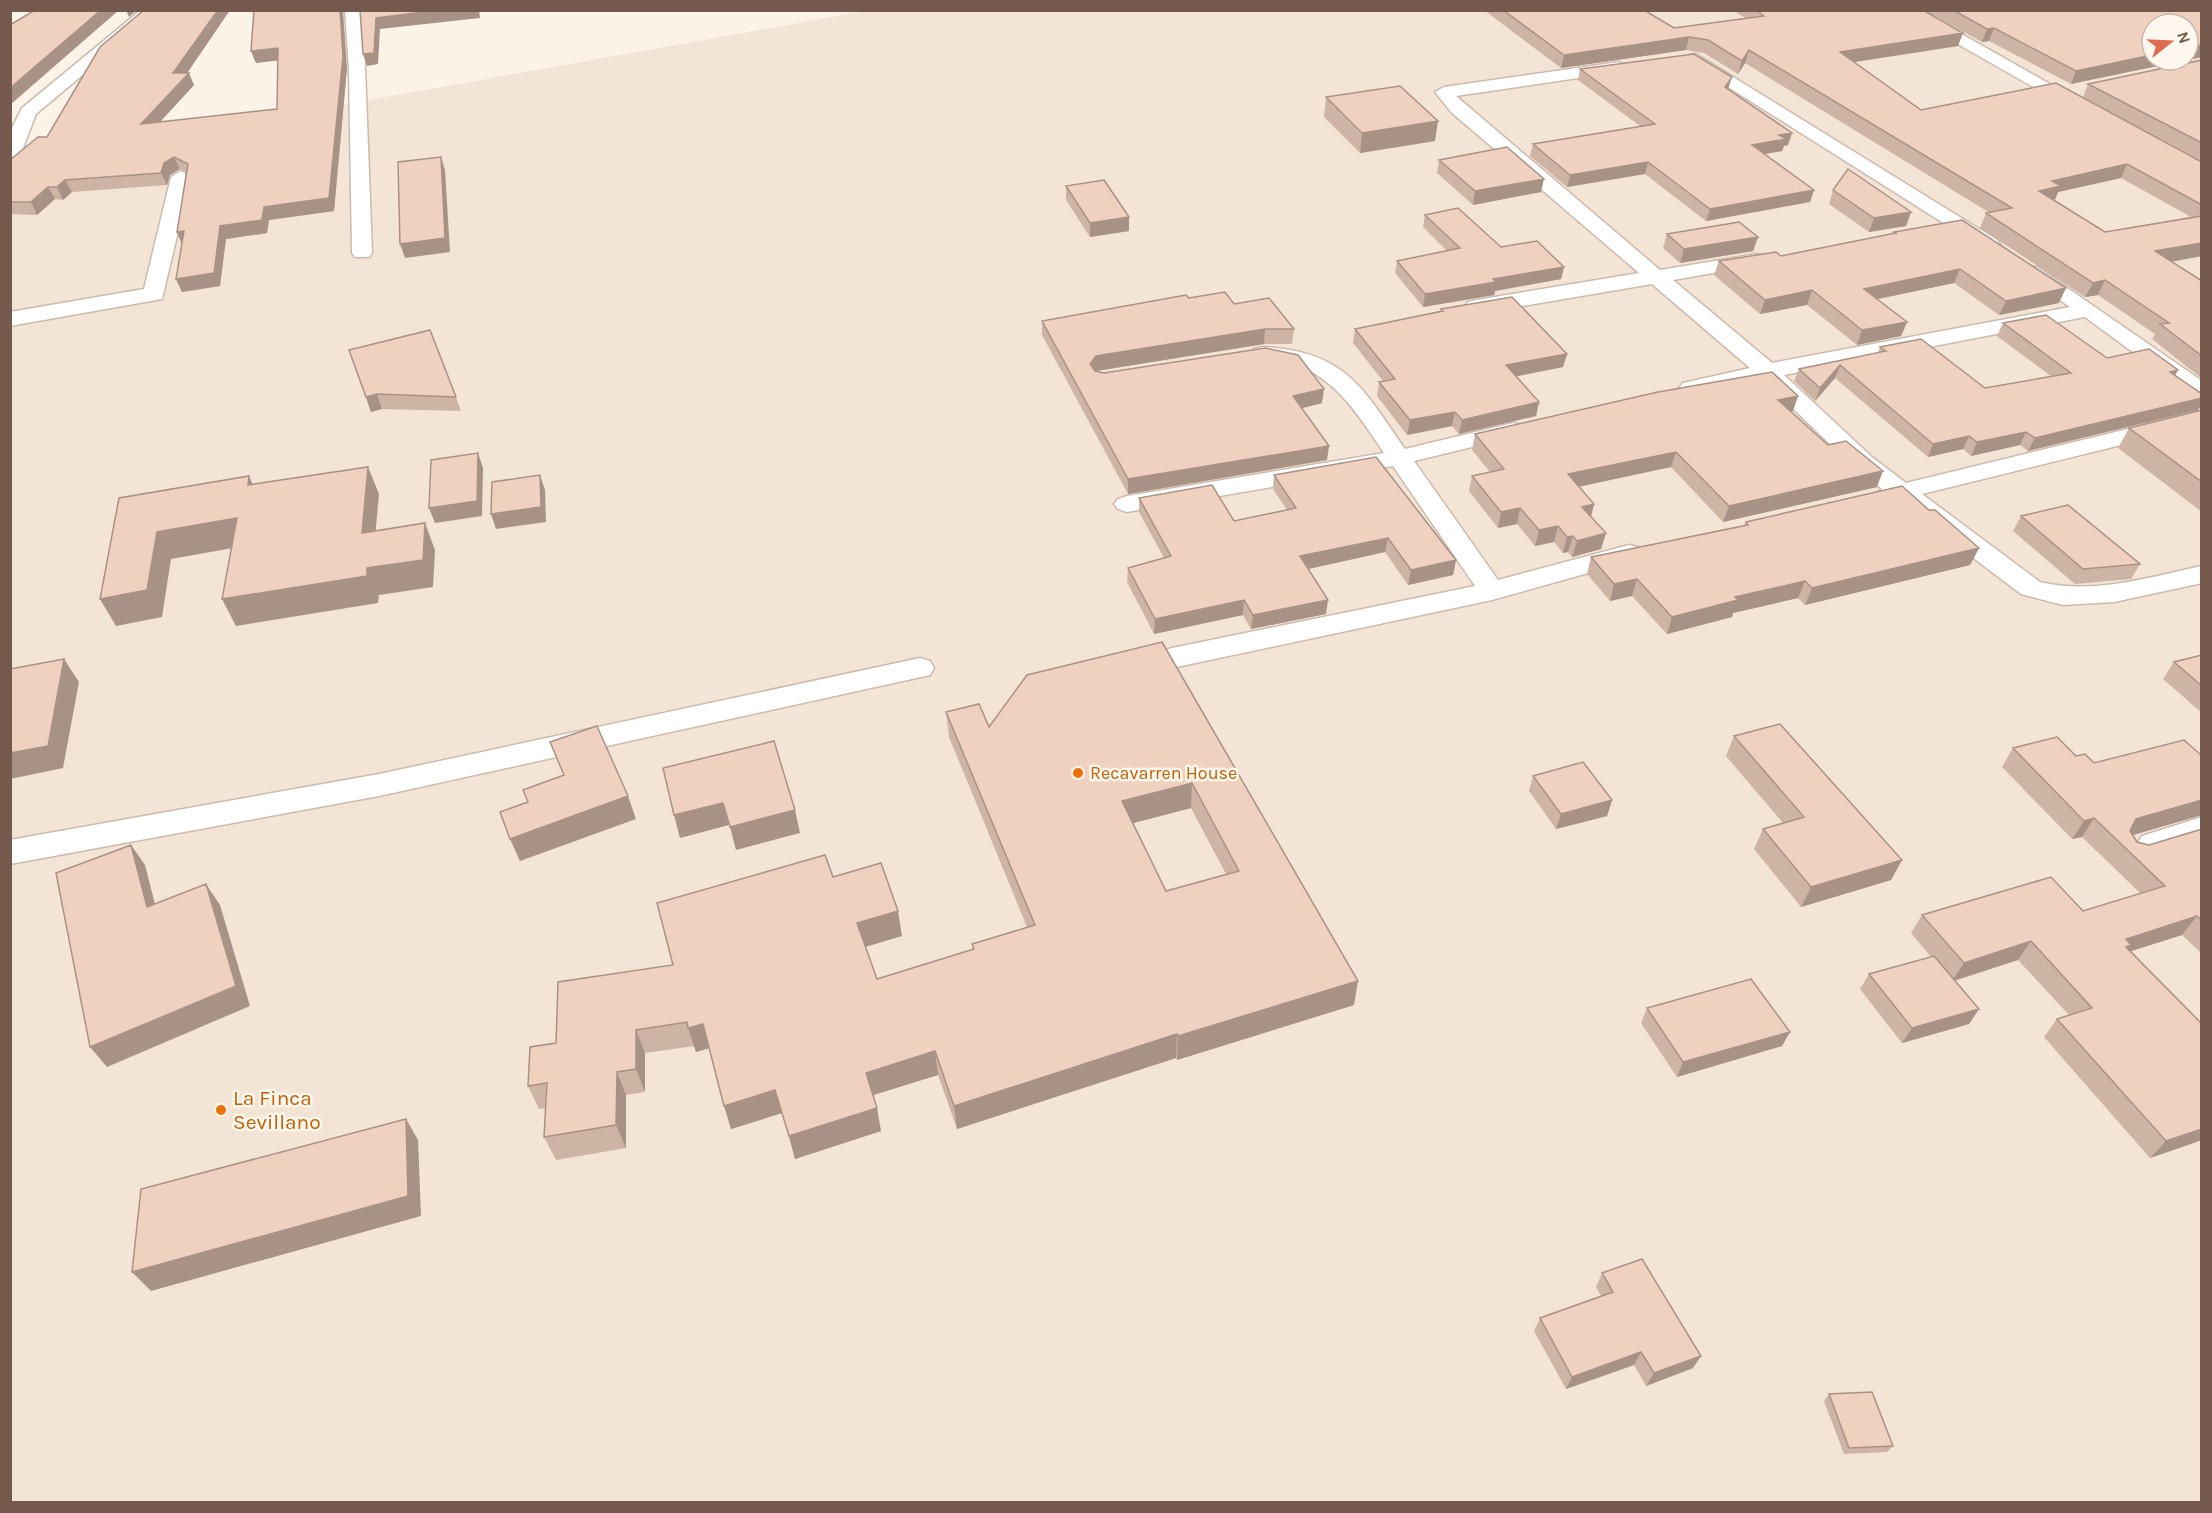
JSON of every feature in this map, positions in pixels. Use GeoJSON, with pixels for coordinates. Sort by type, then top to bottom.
{"type":"FeatureCollection","features":[{"type":"Feature","properties":{"kind":"street"},"geometry":{"type":"LineString","coordinates":[[10,156],[28,112],[152,10]]}},
{"type":"Feature","properties":{"kind":"street"},"geometry":{"type":"LineString","coordinates":[[353,10],[357,40],[358,203],[363,253]]}},
{"type":"Feature","properties":{"kind":"street"},"geometry":{"type":"LineString","coordinates":[[1906,10],[2097,116]]}},
{"type":"Feature","properties":{"kind":"street"},"geometry":{"type":"LineString","coordinates":[[1675,59],[1697,59],[1961,225],[2089,310],[2202,392]]}},
{"type":"Feature","properties":{"kind":"street"},"geometry":{"type":"LineString","coordinates":[[1640,64],[1444,92],[1457,108],[1767,370],[1864,464],[2031,588],[2063,596],[2114,593],[2202,574]]}},
{"type":"Feature","properties":{"kind":"street"},"geometry":{"type":"LineString","coordinates":[[2059,94],[2080,90]]}},
{"type":"Feature","properties":{"kind":"street"},"geometry":{"type":"LineString","coordinates":[[10,319],[154,294],[181,177]]}},
{"type":"Feature","properties":{"kind":"street"},"geometry":{"type":"LineString","coordinates":[[1926,231],[1961,225]]}},
{"type":"Feature","properties":{"kind":"street"},"geometry":{"type":"LineString","coordinates":[[1450,311],[1774,257]]}},
{"type":"Feature","properties":{"kind":"street"},"geometry":{"type":"LineString","coordinates":[[1675,392],[1767,370],[2089,310]]}},
{"type":"Feature","properties":{"kind":"street"},"geometry":{"type":"LineString","coordinates":[[1241,357],[1264,353],[1294,357],[1331,372],[1357,397],[1397,458],[1492,591]]}},
{"type":"Feature","properties":{"kind":"street"},"geometry":{"type":"LineString","coordinates":[[1865,500],[2202,418]]}},
{"type":"Feature","properties":{"kind":"street"},"geometry":{"type":"LineString","coordinates":[[1127,504],[1397,458],[1536,425]]}},
{"type":"Feature","properties":{"kind":"street"},"geometry":{"type":"LineString","coordinates":[[1172,658],[1492,591],[1586,563],[1656,547]]}},
{"type":"Feature","properties":{"kind":"street"},"geometry":{"type":"LineString","coordinates":[[10,852],[379,785],[920,668]]}},
{"type":"Feature","properties":{"kind":"street"},"geometry":{"type":"LineString","coordinates":[[2136,849],[2202,829]]}},
{"type":"Feature","properties":{"kind":"shaded area"},"geometry":{"type":"Polygon","coordinates":[[[866,11],[2201,11],[2201,1502],[11,1502],[11,164],[866,11]]]}},
{"type":"Feature","properties":{"kind":"building"},"geometry":{"type":"Polygon","coordinates":[[[35,10],[101,10],[10,88],[10,25],[35,10]]]}},
{"type":"Feature","properties":{"kind":"building"},"geometry":{"type":"Polygon","coordinates":[[[144,10],[218,10],[173,73],[189,73],[141,124],[277,109],[278,48],[251,51],[254,10],[340,10],[343,56],[329,198],[264,207],[262,220],[220,226],[214,273],[176,279],[184,231],[177,232],[188,164],[174,157],[164,163],[161,173],[65,180],[57,187],[48,187],[31,202],[10,202],[10,160],[38,137],[47,137],[100,47],[144,10]]]}},
{"type":"Feature","properties":{"kind":"building"},"geometry":{"type":"Polygon","coordinates":[[[360,10],[439,10],[376,18],[374,53],[363,54],[360,10]]]}},
{"type":"Feature","properties":{"kind":"building"},"geometry":{"type":"Polygon","coordinates":[[[1503,10],[1644,10],[1674,28],[1764,16],[1756,10],[1923,10],[1963,33],[1840,52],[1921,110],[2056,83],[2202,162],[2202,205],[2127,164],[2052,181],[2061,186],[2039,191],[2105,232],[2202,216],[2202,243],[2155,251],[2202,281],[2202,356],[2160,324],[2169,323],[2105,280],[2093,283],[1986,213],[2012,208],[1749,50],[1742,61],[1708,40],[1689,37],[1564,55],[1503,10]]]}},
{"type":"Feature","properties":{"kind":"building"},"geometry":{"type":"Polygon","coordinates":[[[1953,10],[2202,10],[2202,45],[2200,45],[2200,12],[2140,12],[2140,58],[2076,71],[1994,28],[1987,29],[1953,10]]]}},
{"type":"Feature","properties":{"kind":"building"},"geometry":{"type":"Polygon","coordinates":[[[1694,54],[1732,77],[1725,87],[1792,133],[1779,135],[1786,139],[1752,145],[1814,190],[1710,209],[1648,162],[1570,175],[1533,144],[1655,124],[1580,69],[1694,54]]]}},
{"type":"Feature","properties":{"kind":"building"},"geometry":{"type":"Polygon","coordinates":[[[2200,60],[2202,60],[2202,143],[2088,84],[2145,72],[2200,72],[2200,60]]]}},
{"type":"Feature","properties":{"kind":"building"},"geometry":{"type":"Polygon","coordinates":[[[1400,86],[1438,121],[1362,133],[1326,97],[1400,86]]]}},
{"type":"Feature","properties":{"kind":"building"},"geometry":{"type":"Polygon","coordinates":[[[1507,147],[1544,179],[1475,191],[1439,160],[1507,147]]]}},
{"type":"Feature","properties":{"kind":"building"},"geometry":{"type":"Polygon","coordinates":[[[441,157],[445,238],[400,244],[398,162],[441,157]]]}},
{"type":"Feature","properties":{"kind":"building"},"geometry":{"type":"Polygon","coordinates":[[[1848,169],[1911,212],[1874,218],[1833,190],[1848,169]]]}},
{"type":"Feature","properties":{"kind":"building"},"geometry":{"type":"Polygon","coordinates":[[[1104,180],[1129,217],[1090,223],[1066,186],[1104,180]]]}},
{"type":"Feature","properties":{"kind":"building"},"geometry":{"type":"Polygon","coordinates":[[[1458,208],[1501,247],[1537,241],[1564,267],[1425,294],[1397,261],[1460,248],[1425,215],[1458,208]]]}},
{"type":"Feature","properties":{"kind":"building"},"geometry":{"type":"Polygon","coordinates":[[[1962,220],[2066,288],[2006,301],[1960,269],[1864,289],[1907,322],[1862,330],[1812,290],[1765,300],[1719,261],[1776,252],[1781,256],[1962,220]]]}},
{"type":"Feature","properties":{"kind":"building"},"geometry":{"type":"Polygon","coordinates":[[[1739,222],[1758,237],[1684,249],[1667,234],[1739,222]]]}},
{"type":"Feature","properties":{"kind":"building"},"geometry":{"type":"Polygon","coordinates":[[[1225,292],[1234,304],[1269,298],[1294,329],[1265,329],[1096,356],[1090,364],[1095,371],[1104,373],[1265,348],[1298,355],[1324,389],[1293,396],[1329,446],[1128,479],[1042,321],[1186,295],[1189,298],[1225,292]]]}},
{"type":"Feature","properties":{"kind":"building"},"geometry":{"type":"Polygon","coordinates":[[[1512,297],[1567,354],[1506,365],[1539,402],[1462,420],[1455,412],[1410,420],[1379,382],[1395,379],[1355,329],[1443,311],[1441,309],[1512,297]]]}},
{"type":"Feature","properties":{"kind":"building"},"geometry":{"type":"Polygon","coordinates":[[[2046,315],[2107,358],[2149,349],[2178,370],[2170,372],[2202,394],[2202,398],[2035,438],[2026,432],[1977,442],[1969,436],[1933,444],[1840,365],[1820,388],[1799,369],[1886,351],[1880,347],[1921,339],[1985,388],[2071,373],[2003,323],[2046,315]]]}},
{"type":"Feature","properties":{"kind":"building"},"geometry":{"type":"Polygon","coordinates":[[[430,330],[456,397],[377,394],[366,397],[349,350],[430,330]]]}},
{"type":"Feature","properties":{"kind":"building"},"geometry":{"type":"Polygon","coordinates":[[[1772,372],[1798,396],[1778,400],[1828,445],[1846,441],[1883,471],[1729,506],[1676,452],[1568,474],[1594,504],[1582,507],[1606,533],[1577,541],[1573,536],[1567,537],[1558,526],[1539,530],[1520,508],[1501,512],[1472,476],[1504,469],[1475,434],[1658,392],[1772,372]]]}},
{"type":"Feature","properties":{"kind":"building"},"geometry":{"type":"Polygon","coordinates":[[[2202,410],[2202,482],[2129,428],[2202,410]]]}},
{"type":"Feature","properties":{"kind":"building"},"geometry":{"type":"Polygon","coordinates":[[[478,453],[477,501],[429,508],[431,460],[478,453]]]}},
{"type":"Feature","properties":{"kind":"building"},"geometry":{"type":"Polygon","coordinates":[[[1376,457],[1456,560],[1411,570],[1388,538],[1300,556],[1328,600],[1253,615],[1244,600],[1155,619],[1128,568],[1171,556],[1139,498],[1212,485],[1234,521],[1296,508],[1274,475],[1376,457]]]}},
{"type":"Feature","properties":{"kind":"building"},"geometry":{"type":"Polygon","coordinates":[[[368,467],[362,533],[425,523],[423,560],[367,568],[367,576],[222,599],[237,518],[157,532],[147,590],[100,599],[119,498],[249,476],[248,485],[368,467]]]}},
{"type":"Feature","properties":{"kind":"building"},"geometry":{"type":"Polygon","coordinates":[[[540,475],[541,507],[491,514],[492,482],[540,475]]]}},
{"type":"Feature","properties":{"kind":"building"},"geometry":{"type":"Polygon","coordinates":[[[1902,486],[1929,510],[1935,510],[1979,548],[1812,588],[1805,581],[1735,597],[1738,600],[1672,617],[1637,579],[1614,584],[1591,557],[1748,525],[1746,522],[1902,486]]]}},
{"type":"Feature","properties":{"kind":"building"},"geometry":{"type":"Polygon","coordinates":[[[2068,505],[2140,564],[2083,569],[2021,516],[2068,505]]]}},
{"type":"Feature","properties":{"kind":"building"},"geometry":{"type":"Polygon","coordinates":[[[1162,642],[1358,981],[1178,1036],[1177,1034],[954,1106],[935,1051],[866,1073],[877,1108],[789,1136],[775,1090],[724,1106],[703,1024],[688,1028],[687,1022],[636,1030],[636,1069],[617,1072],[616,1125],[544,1137],[547,1083],[528,1086],[530,1047],[556,1043],[558,982],[673,965],[657,903],[825,855],[833,877],[881,863],[898,911],[857,923],[877,979],[974,949],[972,944],[1035,925],[946,712],[979,704],[989,727],[1027,675],[1162,642]],[[1192,783],[1122,801],[1166,891],[1239,871],[1192,783]]]}},
{"type":"Feature","properties":{"kind":"building"},"geometry":{"type":"Polygon","coordinates":[[[2202,655],[2202,686],[2174,662],[2202,655]]]}},
{"type":"Feature","properties":{"kind":"building"},"geometry":{"type":"Polygon","coordinates":[[[64,659],[48,746],[10,753],[10,669],[64,659]]]}},
{"type":"Feature","properties":{"kind":"building"},"geometry":{"type":"Polygon","coordinates":[[[1780,724],[1902,860],[1811,887],[1763,829],[1804,817],[1734,736],[1780,724]]]}},
{"type":"Feature","properties":{"kind":"building"},"geometry":{"type":"Polygon","coordinates":[[[597,726],[628,796],[510,839],[500,812],[528,802],[523,790],[564,775],[550,742],[597,726]]]}},
{"type":"Feature","properties":{"kind":"building"},"geometry":{"type":"Polygon","coordinates":[[[2057,737],[2076,756],[2085,754],[2094,763],[2184,740],[2202,756],[2202,800],[2136,819],[2130,831],[2137,842],[2149,845],[2202,829],[2202,921],[2197,916],[2126,939],[2131,945],[2126,947],[2202,1024],[2202,1129],[2166,1141],[2057,1019],[2092,1008],[2031,941],[1964,963],[1922,915],[2051,877],[2083,911],[2165,886],[2094,818],[2084,821],[2013,748],[2057,737]]]}},
{"type":"Feature","properties":{"kind":"building"},"geometry":{"type":"Polygon","coordinates":[[[774,741],[795,810],[730,827],[723,803],[674,815],[663,768],[774,741]]]}},
{"type":"Feature","properties":{"kind":"building"},"geometry":{"type":"Polygon","coordinates":[[[1583,762],[1612,800],[1561,814],[1533,776],[1583,762]]]}},
{"type":"Feature","properties":{"kind":"building"},"geometry":{"type":"Polygon","coordinates":[[[131,845],[147,907],[206,884],[236,986],[90,1047],[56,873],[131,845]]]}},
{"type":"Feature","properties":{"kind":"building"},"geometry":{"type":"Polygon","coordinates":[[[1934,956],[1979,1009],[1912,1028],[1869,974],[1934,956]]]}},
{"type":"Feature","properties":{"kind":"building"},"geometry":{"type":"Polygon","coordinates":[[[1751,979],[1790,1032],[1683,1062],[1647,1008],[1751,979]]]}},
{"type":"Feature","properties":{"kind":"building"},"geometry":{"type":"Polygon","coordinates":[[[406,1119],[408,1196],[132,1272],[141,1189],[406,1119]]]}},
{"type":"Feature","properties":{"kind":"building"},"geometry":{"type":"Polygon","coordinates":[[[1642,1259],[1701,1356],[1654,1373],[1641,1352],[1572,1377],[1540,1318],[1613,1292],[1602,1273],[1642,1259]]]}},
{"type":"Feature","properties":{"kind":"building"},"geometry":{"type":"Polygon","coordinates":[[[1872,1392],[1893,1446],[1849,1448],[1829,1394],[1872,1392]]]}},
{"type":"Feature","properties":{"kind":"place","name":"Recavarren House"},"geometry":{"type":"Point","coordinates":[1078,773]}},
{"type":"Feature","properties":{"kind":"place","name":"La Finca Sevillano"},"geometry":{"type":"Point","coordinates":[221,1110]}}]}
